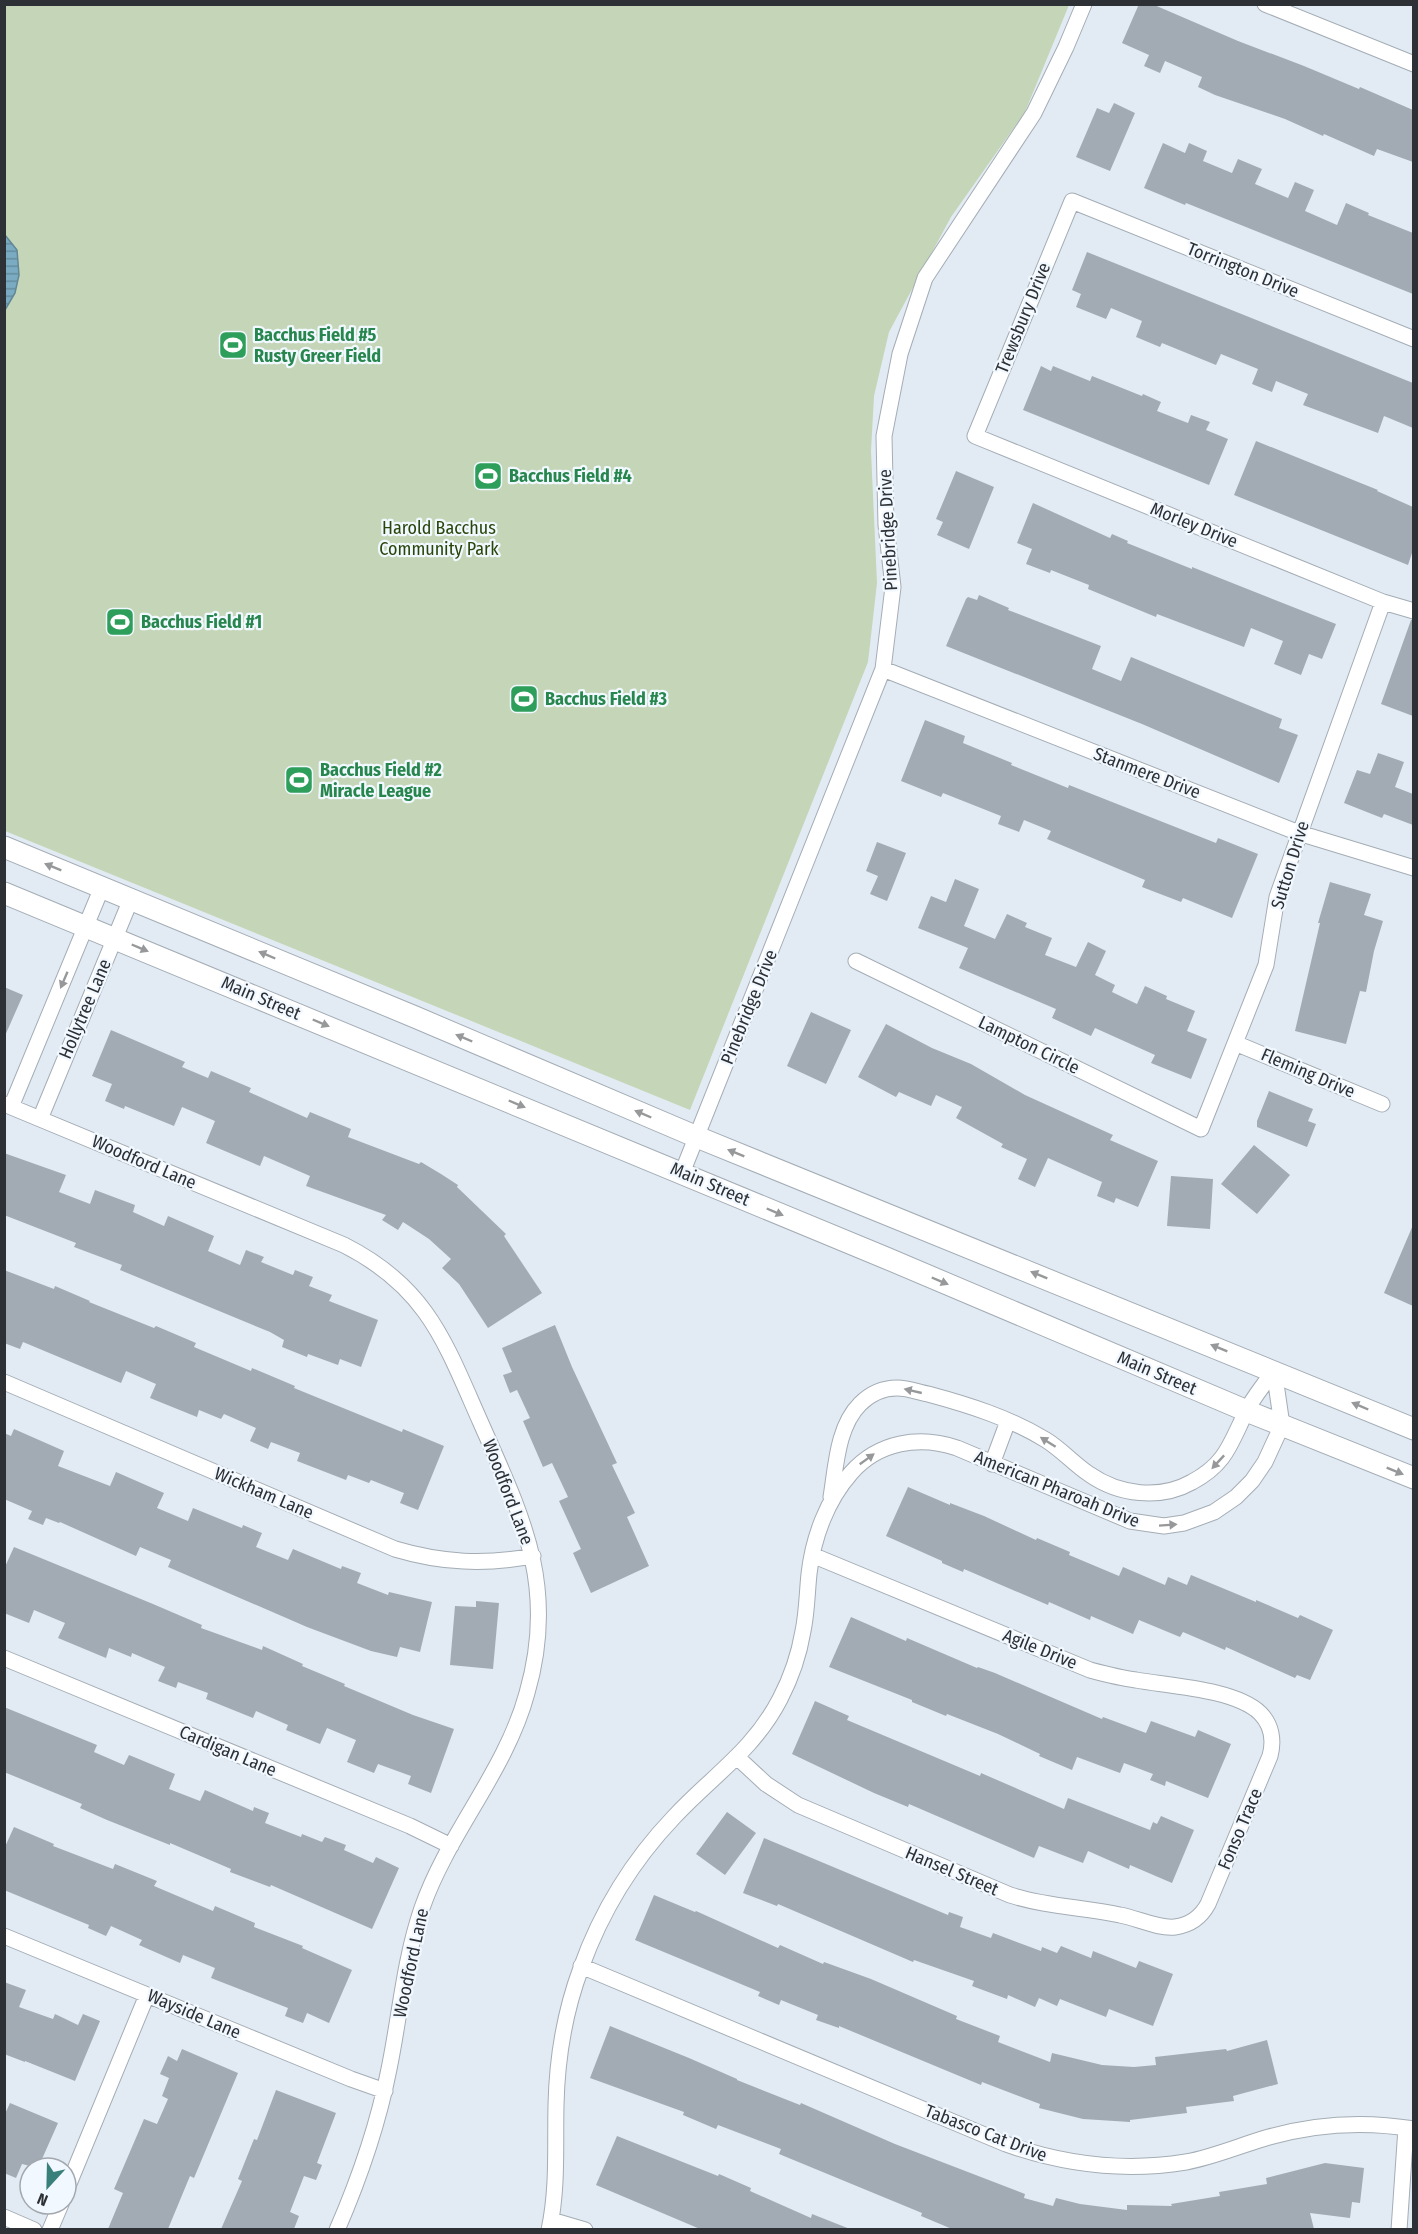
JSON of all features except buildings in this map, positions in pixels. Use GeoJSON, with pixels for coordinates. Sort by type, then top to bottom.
{"type":"FeatureCollection","features":[{"type":"Feature","properties":{"kind":"main road","name":"Main Street"},"geometry":{"type":"LineString","coordinates":[[4,847],[415,1017],[697,1137],[1274,1370],[1413,1429]]}},
{"type":"Feature","properties":{"kind":"main road","name":"Main Street"},"geometry":{"type":"LineString","coordinates":[[4,893],[1413,1478]]}},
{"type":"Feature","properties":{"kind":"street","name":"Pinebridge Drive"},"geometry":{"type":"LineString","coordinates":[[682,1173],[883,669],[893,587],[886,525],[884,436],[900,354],[925,278],[1034,113],[1084,4]]}},
{"type":"Feature","properties":{"kind":"street"},"geometry":{"type":"LineString","coordinates":[[1265,4],[1413,64]]}},
{"type":"Feature","properties":{"kind":"street","name":"Torrington Drive"},"geometry":{"type":"LineString","coordinates":[[1072,201],[1413,339]]}},
{"type":"Feature","properties":{"kind":"street","name":"Trewsbury Drive"},"geometry":{"type":"LineString","coordinates":[[975,436],[1072,201]]}},
{"type":"Feature","properties":{"kind":"street","name":"Morley Drive"},"geometry":{"type":"LineString","coordinates":[[975,436],[1383,602],[1413,611]]}},
{"type":"Feature","properties":{"kind":"street","name":"Sutton Drive"},"geometry":{"type":"LineString","coordinates":[[1201,1129],[1266,965],[1277,897],[1383,602]]}},
{"type":"Feature","properties":{"kind":"street","name":"Stanmere Drive"},"geometry":{"type":"LineString","coordinates":[[883,669],[1299,833],[1413,868]]}},
{"type":"Feature","properties":{"kind":"street","name":"Hollytree Lane"},"geometry":{"type":"LineString","coordinates":[[8,1105],[102,888]]}},
{"type":"Feature","properties":{"kind":"street","name":"Hollytree Lane"},"geometry":{"type":"LineString","coordinates":[[40,1119],[131,899]]}},
{"type":"Feature","properties":{"kind":"street","name":"Lampton Circle"},"geometry":{"type":"LineString","coordinates":[[856,961],[1201,1129]]}},
{"type":"Feature","properties":{"kind":"street","name":"Fleming Drive"},"geometry":{"type":"LineString","coordinates":[[1235,1043],[1382,1104]]}},
{"type":"Feature","properties":{"kind":"street","name":"Woodford Lane"},"geometry":{"type":"LineString","coordinates":[[8,1105],[344,1245],[370,1259],[398,1280],[429,1314],[446,1344],[514,1497],[528,1535],[537,1582],[538,1623],[536,1651],[528,1691],[508,1743],[432,1881],[416,1929],[385,2091],[361,2172],[337,2229]]}},
{"type":"Feature","properties":{"kind":"street"},"geometry":{"type":"LineString","coordinates":[[1274,1370],[1282,1425]]}},
{"type":"Feature","properties":{"kind":"street","name":"American Pharoah Drive"},"geometry":{"type":"LineString","coordinates":[[550,2225],[556,2171],[556,2105],[560,2055],[569,2006],[581,1966],[621,1884],[645,1850],[684,1806],[738,1758],[769,1718],[792,1673],[803,1631],[812,1554],[830,1503],[840,1442],[856,1409],[873,1394],[888,1389],[909,1390],[969,1405],[1048,1441],[1088,1474],[1102,1482],[1121,1490],[1154,1493],[1185,1485],[1216,1465],[1231,1446],[1247,1411],[1274,1370]]}},
{"type":"Feature","properties":{"kind":"street","name":"Wickham Lane"},"geometry":{"type":"LineString","coordinates":[[4,1382],[395,1549],[457,1562],[488,1563],[533,1556]]}},
{"type":"Feature","properties":{"kind":"street"},"geometry":{"type":"LineString","coordinates":[[993,1464],[1008,1421]]}},
{"type":"Feature","properties":{"kind":"street","name":"American Pharoah Drive"},"geometry":{"type":"LineString","coordinates":[[830,1503],[844,1482],[862,1462],[885,1448],[923,1441],[946,1445],[1130,1521],[1149,1525],[1176,1524],[1214,1512],[1243,1491],[1265,1462],[1282,1425]]}},
{"type":"Feature","properties":{"kind":"street","name":"Agile Drive"},"geometry":{"type":"LineString","coordinates":[[812,1554],[1090,1670],[1138,1681],[1185,1687],[1240,1702],[1260,1713],[1269,1726]]}},
{"type":"Feature","properties":{"kind":"street","name":"Cardigan Lane"},"geometry":{"type":"LineString","coordinates":[[4,1658],[410,1826],[451,1846]]}},
{"type":"Feature","properties":{"kind":"street","name":"Fonso Trace"},"geometry":{"type":"LineString","coordinates":[[1188,1924],[1201,1915],[1209,1904],[1266,1767],[1272,1749],[1269,1726]]}},
{"type":"Feature","properties":{"kind":"street","name":"Hansel Street"},"geometry":{"type":"LineString","coordinates":[[738,1758],[775,1790],[805,1809],[1010,1895],[1046,1905],[1118,1914],[1166,1927],[1188,1924]]}},
{"type":"Feature","properties":{"kind":"street","name":"Wayside Lane"},"geometry":{"type":"LineString","coordinates":[[4,1936],[385,2091]]}},
{"type":"Feature","properties":{"kind":"street","name":"Tabasco Cat Drive"},"geometry":{"type":"LineString","coordinates":[[581,1966],[1006,2144],[1062,2161],[1113,2167],[1164,2165],[1201,2159],[1270,2137],[1313,2128],[1363,2125],[1410,2129]]}},
{"type":"Feature","properties":{"kind":"street"},"geometry":{"type":"LineString","coordinates":[[78,2162],[147,1995]]}},
{"type":"Feature","properties":{"kind":"street"},"geometry":{"type":"LineString","coordinates":[[1399,2229],[1410,2129]]}},
{"type":"Feature","properties":{"kind":"street"},"geometry":{"type":"LineString","coordinates":[[4,2217],[34,2229]]}},
{"type":"Feature","properties":{"kind":"street"},"geometry":{"type":"LineString","coordinates":[[550,2225],[585,2229]]}},
{"type":"Feature","properties":{"kind":"green space","name":"Harold Bacchus Community Park"},"geometry":{"type":"Polygon","coordinates":[[[4,5],[1069,5],[1025,112],[951,217],[889,332],[874,396],[871,451],[877,583],[868,662],[690,1110],[5,831],[4,5]]]}},
{"type":"Feature","properties":{"kind":"water"},"geometry":{"type":"Polygon","coordinates":[[[5,235],[17,250],[19,275],[15,293],[5,310],[5,235]]]}},
{"type":"Feature","properties":{"kind":"place","name":"Bacchus Field #5 Rusty Greer Field"},"geometry":{"type":"Point","coordinates":[233,345]}},
{"type":"Feature","properties":{"kind":"place","name":"Bacchus Field #4"},"geometry":{"type":"Point","coordinates":[488,476]}},
{"type":"Feature","properties":{"kind":"place","name":"Bacchus Field #1"},"geometry":{"type":"Point","coordinates":[120,622]}},
{"type":"Feature","properties":{"kind":"place","name":"Bacchus Field #3"},"geometry":{"type":"Point","coordinates":[524,699]}},
{"type":"Feature","properties":{"kind":"place","name":"Bacchus Field #2 Miracle League"},"geometry":{"type":"Point","coordinates":[299,780]}}]}
